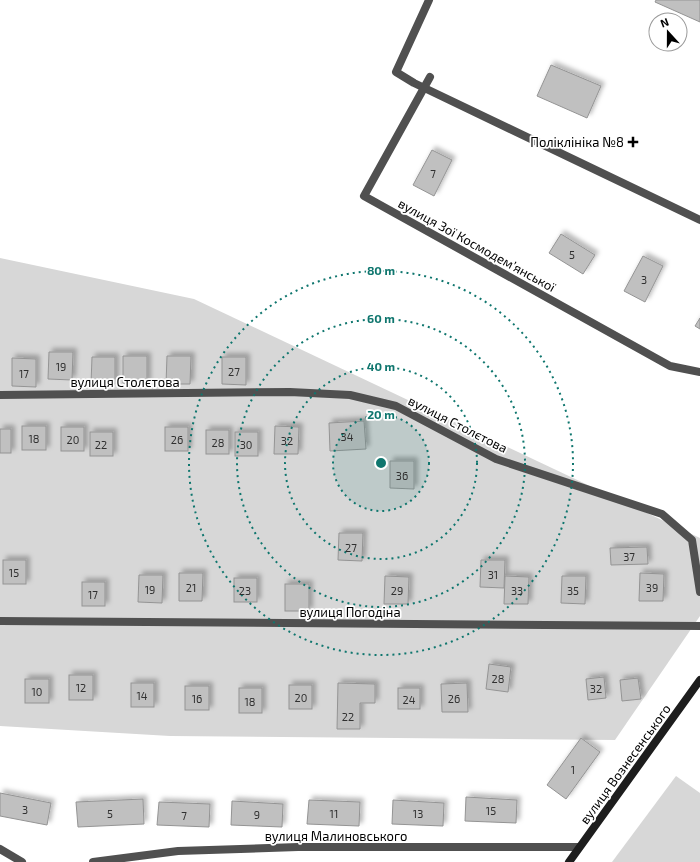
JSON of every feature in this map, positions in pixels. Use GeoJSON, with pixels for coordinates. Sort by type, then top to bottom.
{"type":"FeatureCollection","features":[{"type":"Feature","properties":{"kind":"main road","name":"вулиця Вознесенського"},"geometry":{"type":"LineString","coordinates":[[569,862],[700,680]]}},
{"type":"Feature","properties":{"kind":"street"},"geometry":{"type":"LineString","coordinates":[[429,0],[396,72],[414,83],[700,220]]}},
{"type":"Feature","properties":{"kind":"street","name":"вулиця Зої Космодем’янської"},"geometry":{"type":"LineString","coordinates":[[430,77],[364,196],[670,366],[700,372]]}},
{"type":"Feature","properties":{"kind":"street","name":"вулиця Столєтова"},"geometry":{"type":"LineString","coordinates":[[0,395],[290,392],[350,395],[396,406],[496,458],[662,514],[692,540],[700,592]]}},
{"type":"Feature","properties":{"kind":"street","name":"вулиця Погодіна"},"geometry":{"type":"LineString","coordinates":[[0,621],[700,626]]}},
{"type":"Feature","properties":{"kind":"street","name":"вулиця Малиновського"},"geometry":{"type":"LineString","coordinates":[[93,862],[178,850],[298,847],[579,847]]}},
{"type":"Feature","properties":{"kind":"street"},"geometry":{"type":"LineString","coordinates":[[0,849],[22,862]]}},
{"type":"Feature","properties":{"kind":"shaded area"},"geometry":{"type":"Polygon","coordinates":[[[0,258],[194,299],[700,538],[700,616],[615,740],[170,736],[0,726],[0,258]]]}},
{"type":"Feature","properties":{"kind":"shaded area"},"geometry":{"type":"Polygon","coordinates":[[[676,776],[700,793],[700,862],[612,862],[676,776]]]}},
{"type":"Feature","properties":{"kind":"building"},"geometry":{"type":"Polygon","coordinates":[[[656,0],[700,0],[700,22],[688,17],[688,12],[678,12],[655,2],[656,0]]]}},
{"type":"Feature","properties":{"kind":"building"},"geometry":{"type":"Polygon","coordinates":[[[551,65],[601,86],[587,118],[537,96],[551,65]]]}},
{"type":"Feature","properties":{"kind":"building"},"geometry":{"type":"Polygon","coordinates":[[[432,150],[452,160],[434,196],[413,185],[432,150]]]}},
{"type":"Feature","properties":{"kind":"building"},"geometry":{"type":"Polygon","coordinates":[[[561,234],[595,255],[583,274],[549,253],[561,234]]]}},
{"type":"Feature","properties":{"kind":"building"},"geometry":{"type":"Polygon","coordinates":[[[643,256],[663,266],[645,302],[624,291],[643,256]]]}},
{"type":"Feature","properties":{"kind":"building"},"geometry":{"type":"Polygon","coordinates":[[[700,318],[700,329],[695,326],[700,318]]]}},
{"type":"Feature","properties":{"kind":"building"},"geometry":{"type":"Polygon","coordinates":[[[49,352],[73,352],[72,380],[48,379],[49,352]]]}},
{"type":"Feature","properties":{"kind":"building"},"geometry":{"type":"Polygon","coordinates":[[[123,356],[147,356],[147,384],[123,383],[123,356]]]}},
{"type":"Feature","properties":{"kind":"building"},"geometry":{"type":"Polygon","coordinates":[[[167,356],[191,356],[190,384],[166,384],[167,356]]]}},
{"type":"Feature","properties":{"kind":"building"},"geometry":{"type":"Polygon","coordinates":[[[92,357],[115,357],[115,384],[91,384],[92,357]]]}},
{"type":"Feature","properties":{"kind":"building"},"geometry":{"type":"Polygon","coordinates":[[[222,357],[246,357],[246,385],[222,384],[222,357]]]}},
{"type":"Feature","properties":{"kind":"building"},"geometry":{"type":"Polygon","coordinates":[[[12,358],[36,359],[36,387],[12,386],[12,358]]]}},
{"type":"Feature","properties":{"kind":"building"},"geometry":{"type":"Polygon","coordinates":[[[364,421],[366,449],[330,451],[329,423],[364,421]]]}},
{"type":"Feature","properties":{"kind":"building"},"geometry":{"type":"Polygon","coordinates":[[[22,426],[46,426],[46,450],[22,450],[22,426]]]}},
{"type":"Feature","properties":{"kind":"building"},"geometry":{"type":"Polygon","coordinates":[[[275,426],[299,427],[298,454],[274,454],[275,426]]]}},
{"type":"Feature","properties":{"kind":"building"},"geometry":{"type":"Polygon","coordinates":[[[61,427],[84,427],[84,451],[61,451],[61,427]]]}},
{"type":"Feature","properties":{"kind":"building"},"geometry":{"type":"Polygon","coordinates":[[[165,427],[188,427],[188,451],[165,451],[165,427]]]}},
{"type":"Feature","properties":{"kind":"building"},"geometry":{"type":"Polygon","coordinates":[[[0,429],[11,429],[11,453],[0,453],[0,429]]]}},
{"type":"Feature","properties":{"kind":"building"},"geometry":{"type":"Polygon","coordinates":[[[206,430],[229,430],[229,454],[206,454],[206,430]]]}},
{"type":"Feature","properties":{"kind":"building"},"geometry":{"type":"Polygon","coordinates":[[[90,432],[113,432],[113,456],[90,456],[90,432]]]}},
{"type":"Feature","properties":{"kind":"building"},"geometry":{"type":"Polygon","coordinates":[[[235,432],[258,432],[258,456],[235,456],[235,432]]]}},
{"type":"Feature","properties":{"kind":"building"},"geometry":{"type":"Polygon","coordinates":[[[390,461],[414,461],[414,489],[390,488],[390,461]]]}},
{"type":"Feature","properties":{"kind":"building"},"geometry":{"type":"Polygon","coordinates":[[[339,533],[363,533],[362,561],[338,560],[339,533]]]}},
{"type":"Feature","properties":{"kind":"building"},"geometry":{"type":"Polygon","coordinates":[[[647,547],[648,564],[611,565],[610,548],[647,547]]]}},
{"type":"Feature","properties":{"kind":"building"},"geometry":{"type":"Polygon","coordinates":[[[3,560],[26,560],[26,584],[3,584],[3,560]]]}},
{"type":"Feature","properties":{"kind":"building"},"geometry":{"type":"Polygon","coordinates":[[[481,560],[505,560],[504,588],[480,587],[481,560]]]}},
{"type":"Feature","properties":{"kind":"building"},"geometry":{"type":"Polygon","coordinates":[[[179,573],[203,573],[202,601],[179,601],[179,573]]]}},
{"type":"Feature","properties":{"kind":"building"},"geometry":{"type":"Polygon","coordinates":[[[640,573],[664,574],[663,601],[639,601],[640,573]]]}},
{"type":"Feature","properties":{"kind":"building"},"geometry":{"type":"Polygon","coordinates":[[[139,575],[163,575],[162,603],[138,602],[139,575]]]}},
{"type":"Feature","properties":{"kind":"building"},"geometry":{"type":"Polygon","coordinates":[[[385,576],[409,577],[408,604],[384,604],[385,576]]]}},
{"type":"Feature","properties":{"kind":"building"},"geometry":{"type":"Polygon","coordinates":[[[505,576],[529,577],[528,604],[504,604],[505,576]]]}},
{"type":"Feature","properties":{"kind":"building"},"geometry":{"type":"Polygon","coordinates":[[[562,576],[586,576],[585,604],[561,603],[562,576]]]}},
{"type":"Feature","properties":{"kind":"building"},"geometry":{"type":"Polygon","coordinates":[[[234,578],[257,578],[257,602],[234,602],[234,578]]]}},
{"type":"Feature","properties":{"kind":"building"},"geometry":{"type":"Polygon","coordinates":[[[82,582],[105,582],[105,606],[82,606],[82,582]]]}},
{"type":"Feature","properties":{"kind":"building"},"geometry":{"type":"Polygon","coordinates":[[[285,584],[309,584],[309,611],[285,611],[285,584]]]}},
{"type":"Feature","properties":{"kind":"building"},"geometry":{"type":"Polygon","coordinates":[[[489,664],[511,667],[508,692],[486,689],[489,664]]]}},
{"type":"Feature","properties":{"kind":"building"},"geometry":{"type":"Polygon","coordinates":[[[69,675],[93,675],[93,700],[69,700],[69,675]]]}},
{"type":"Feature","properties":{"kind":"building"},"geometry":{"type":"Polygon","coordinates":[[[604,677],[606,698],[588,700],[586,679],[604,677]]]}},
{"type":"Feature","properties":{"kind":"building"},"geometry":{"type":"Polygon","coordinates":[[[638,678],[641,699],[622,701],[620,680],[638,678]]]}},
{"type":"Feature","properties":{"kind":"building"},"geometry":{"type":"Polygon","coordinates":[[[25,679],[49,679],[49,703],[25,703],[25,679]]]}},
{"type":"Feature","properties":{"kind":"building"},"geometry":{"type":"Polygon","coordinates":[[[131,683],[154,683],[154,707],[131,707],[131,683]]]}},
{"type":"Feature","properties":{"kind":"building"},"geometry":{"type":"Polygon","coordinates":[[[338,683],[375,684],[375,703],[360,703],[360,729],[337,729],[338,683]]]}},
{"type":"Feature","properties":{"kind":"building"},"geometry":{"type":"Polygon","coordinates":[[[467,683],[468,712],[442,712],[441,684],[467,683]]]}},
{"type":"Feature","properties":{"kind":"building"},"geometry":{"type":"Polygon","coordinates":[[[289,685],[312,685],[312,709],[289,709],[289,685]]]}},
{"type":"Feature","properties":{"kind":"building"},"geometry":{"type":"Polygon","coordinates":[[[185,686],[209,686],[209,710],[185,710],[185,686]]]}},
{"type":"Feature","properties":{"kind":"building"},"geometry":{"type":"Polygon","coordinates":[[[239,688],[262,688],[262,713],[239,713],[239,688]]]}},
{"type":"Feature","properties":{"kind":"building"},"geometry":{"type":"Polygon","coordinates":[[[398,688],[420,688],[420,709],[398,709],[398,688]]]}},
{"type":"Feature","properties":{"kind":"building"},"geometry":{"type":"Polygon","coordinates":[[[581,738],[600,752],[566,799],[547,785],[581,738]]]}},
{"type":"Feature","properties":{"kind":"building"},"geometry":{"type":"Polygon","coordinates":[[[0,793],[51,803],[47,825],[0,816],[0,793]]]}},
{"type":"Feature","properties":{"kind":"building"},"geometry":{"type":"Polygon","coordinates":[[[466,797],[517,800],[516,823],[465,821],[466,797]]]}},
{"type":"Feature","properties":{"kind":"building"},"geometry":{"type":"Polygon","coordinates":[[[143,799],[144,824],[78,827],[76,802],[143,799]]]}},
{"type":"Feature","properties":{"kind":"building"},"geometry":{"type":"Polygon","coordinates":[[[309,800],[360,802],[359,826],[307,824],[309,800]]]}},
{"type":"Feature","properties":{"kind":"building"},"geometry":{"type":"Polygon","coordinates":[[[393,800],[444,803],[443,826],[392,824],[393,800]]]}},
{"type":"Feature","properties":{"kind":"building"},"geometry":{"type":"Polygon","coordinates":[[[232,801],[283,804],[282,827],[231,825],[232,801]]]}},
{"type":"Feature","properties":{"kind":"building"},"geometry":{"type":"Polygon","coordinates":[[[159,802],[210,804],[209,827],[157,825],[159,802]]]}},
{"type":"Feature","properties":{"kind":"place","name":"Поліклініка №8"},"geometry":{"type":"Point","coordinates":[633,142]}}]}
